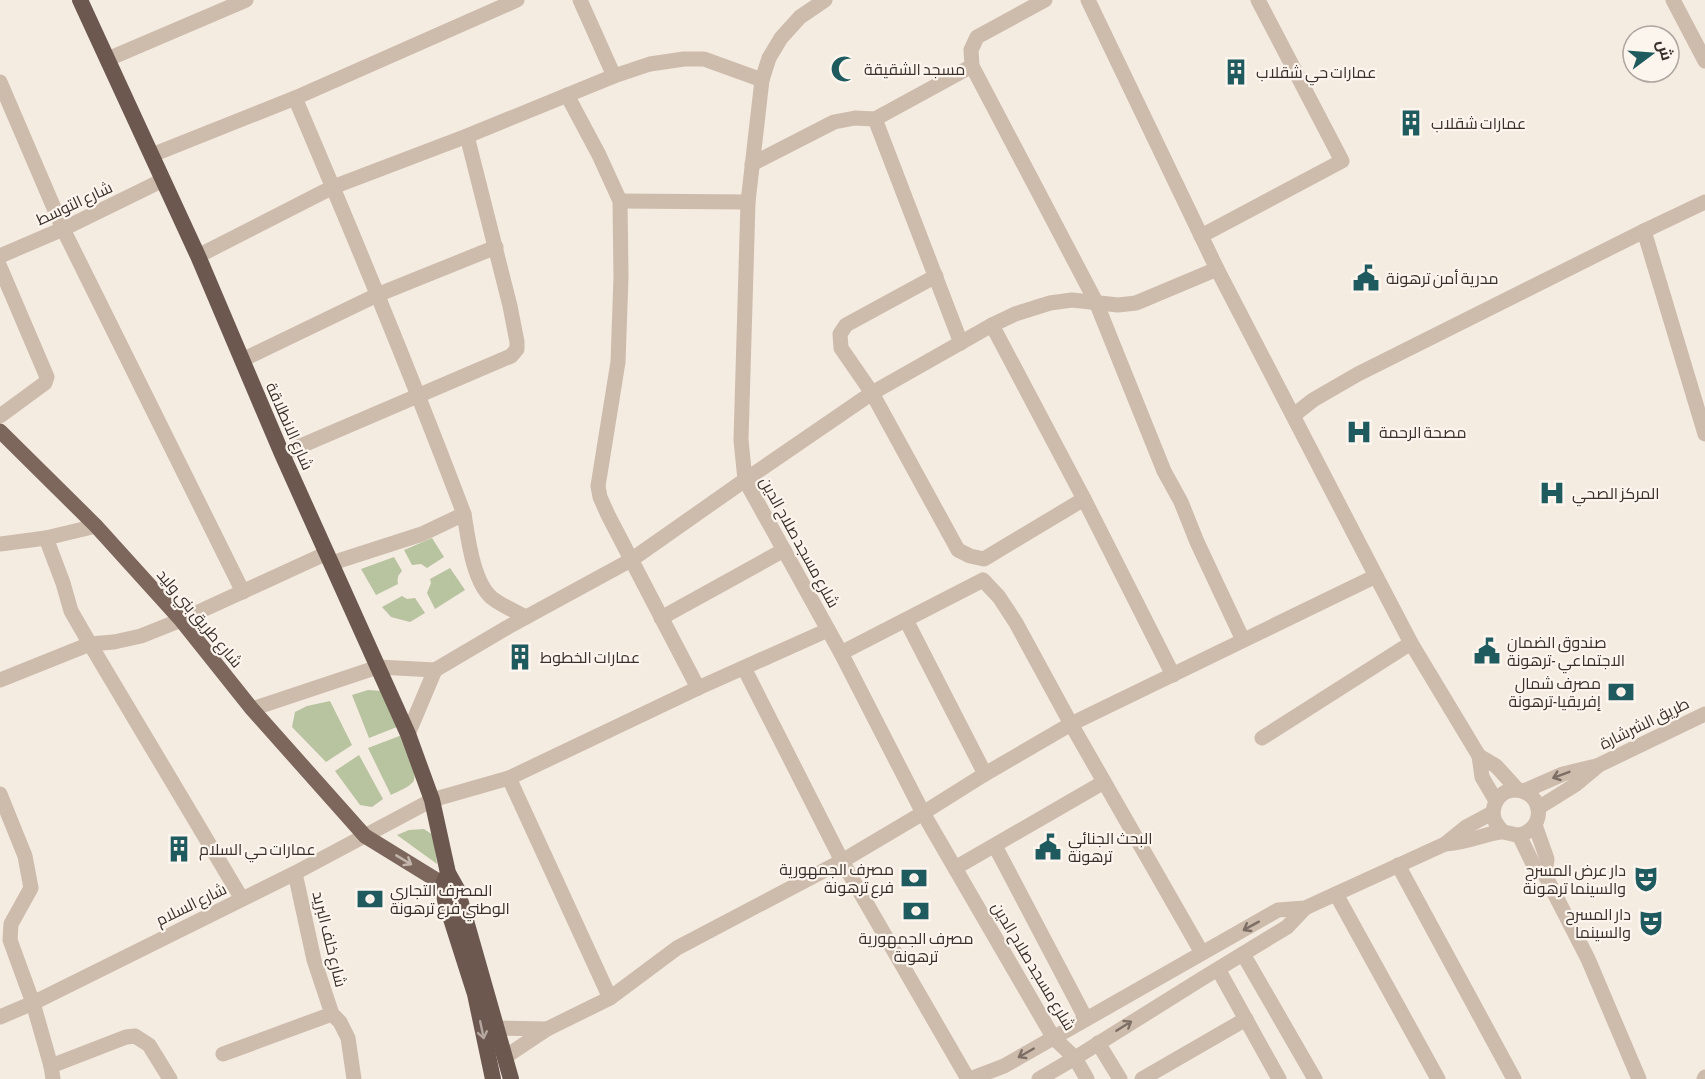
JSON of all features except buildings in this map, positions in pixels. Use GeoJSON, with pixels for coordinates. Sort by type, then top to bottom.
{"type":"FeatureCollection","features":[{"type":"Feature","properties":{"kind":"highway","name":"شارع الانطلاقة"},"geometry":{"type":"LineString","coordinates":[[80,0],[198,256],[282,454],[408,734],[432,800],[446,879]]}},
{"type":"Feature","properties":{"kind":"highway"},"geometry":{"type":"LineString","coordinates":[[446,879],[457,889],[511,1079]]}},
{"type":"Feature","properties":{"kind":"highway"},"geometry":{"type":"LineString","coordinates":[[446,879],[445,900],[475,994],[493,1079]]}},
{"type":"Feature","properties":{"kind":"main road","name":"شارع طريق بني وليد"},"geometry":{"type":"LineString","coordinates":[[0,431],[96,526],[181,620],[252,709],[365,836],[446,879]]}},
{"type":"Feature","properties":{"kind":"street"},"geometry":{"type":"LineString","coordinates":[[108,59],[246,0]]}},
{"type":"Feature","properties":{"kind":"street"},"geometry":{"type":"LineString","coordinates":[[152,155],[295,98],[517,0]]}},
{"type":"Feature","properties":{"kind":"street"},"geometry":{"type":"LineString","coordinates":[[580,0],[614,76]]}},
{"type":"Feature","properties":{"kind":"street","name":"شلرع مسجد صلاح الدين"},"geometry":{"type":"LineString","coordinates":[[825,0],[800,17],[781,38],[769,58],[762,80],[748,202],[741,440],[745,480],[841,653],[923,813],[1053,1037],[1075,1058],[1087,1079]]}},
{"type":"Feature","properties":{"kind":"street"},"geometry":{"type":"LineString","coordinates":[[1045,0],[977,37],[971,50],[972,66],[1096,302],[1164,471],[1181,502],[1197,543],[1243,640]]}},
{"type":"Feature","properties":{"kind":"street"},"geometry":{"type":"LineString","coordinates":[[1088,0],[1217,269],[1412,643],[1479,756],[1482,777],[1494,807],[1495,824],[1510,835],[1528,832],[1535,825],[1538,817],[1535,801],[1496,766],[1479,756]]}},
{"type":"Feature","properties":{"kind":"street"},"geometry":{"type":"LineString","coordinates":[[1201,236],[1342,161],[1258,0]]}},
{"type":"Feature","properties":{"kind":"street"},"geometry":{"type":"LineString","coordinates":[[1673,0],[1705,61]]}},
{"type":"Feature","properties":{"kind":"street"},"geometry":{"type":"LineString","coordinates":[[198,256],[333,187],[614,76],[650,64],[684,59],[704,59],[762,80]]}},
{"type":"Feature","properties":{"kind":"street"},"geometry":{"type":"LineString","coordinates":[[752,164],[834,122],[855,118],[875,119],[972,66]]}},
{"type":"Feature","properties":{"kind":"street"},"geometry":{"type":"LineString","coordinates":[[0,82],[63,229],[243,592]]}},
{"type":"Feature","properties":{"kind":"street"},"geometry":{"type":"LineString","coordinates":[[567,95],[620,201],[621,277],[618,362],[598,486],[600,497],[698,688]]}},
{"type":"Feature","properties":{"kind":"street"},"geometry":{"type":"LineString","coordinates":[[295,98],[419,397],[464,514],[477,575],[491,598],[526,617]]}},
{"type":"Feature","properties":{"kind":"street"},"geometry":{"type":"LineString","coordinates":[[875,119],[961,343]]}},
{"type":"Feature","properties":{"kind":"street"},"geometry":{"type":"LineString","coordinates":[[282,454],[511,357],[517,349],[510,306],[467,136]]}},
{"type":"Feature","properties":{"kind":"street","name":"شارع التوسط"},"geometry":{"type":"LineString","coordinates":[[0,256],[63,229],[163,180]]}},
{"type":"Feature","properties":{"kind":"street"},"geometry":{"type":"LineString","coordinates":[[620,201],[748,202]]}},
{"type":"Feature","properties":{"kind":"street"},"geometry":{"type":"LineString","coordinates":[[1294,415],[1314,400],[1358,374],[1705,202]]}},
{"type":"Feature","properties":{"kind":"street"},"geometry":{"type":"LineString","coordinates":[[1644,231],[1705,434]]}},
{"type":"Feature","properties":{"kind":"street"},"geometry":{"type":"LineString","coordinates":[[242,360],[377,294],[496,247]]}},
{"type":"Feature","properties":{"kind":"street"},"geometry":{"type":"LineString","coordinates":[[0,267],[46,377],[45,383],[0,416]]}},
{"type":"Feature","properties":{"kind":"street"},"geometry":{"type":"LineString","coordinates":[[252,709],[378,667],[435,670],[631,560],[872,393],[1015,314],[1050,303],[1072,300],[1118,305],[1136,303],[1217,269]]}},
{"type":"Feature","properties":{"kind":"street"},"geometry":{"type":"LineString","coordinates":[[936,276],[846,325],[840,334],[841,348],[872,393],[958,550],[984,559],[1084,499]]}},
{"type":"Feature","properties":{"kind":"street"},"geometry":{"type":"LineString","coordinates":[[992,325],[1173,675]]}},
{"type":"Feature","properties":{"kind":"street"},"geometry":{"type":"LineString","coordinates":[[0,680],[90,644],[141,636],[329,558],[422,534],[464,514]]}},
{"type":"Feature","properties":{"kind":"street"},"geometry":{"type":"LineString","coordinates":[[0,544],[46,538],[96,526]]}},
{"type":"Feature","properties":{"kind":"street"},"geometry":{"type":"LineString","coordinates":[[46,538],[71,611],[242,899]]}},
{"type":"Feature","properties":{"kind":"street"},"geometry":{"type":"LineString","coordinates":[[661,618],[784,550]]}},
{"type":"Feature","properties":{"kind":"street"},"geometry":{"type":"LineString","coordinates":[[505,1057],[547,1029],[610,998],[677,948],[842,861],[1071,724],[1376,576]]}},
{"type":"Feature","properties":{"kind":"street"},"geometry":{"type":"LineString","coordinates":[[841,653],[983,579],[999,597],[1016,623],[1202,953]]}},
{"type":"Feature","properties":{"kind":"street"},"geometry":{"type":"LineString","coordinates":[[906,620],[985,774]]}},
{"type":"Feature","properties":{"kind":"street","name":"شارع السلام"},"geometry":{"type":"LineString","coordinates":[[0,1016],[295,873],[432,800],[509,778],[698,688],[828,630]]}},
{"type":"Feature","properties":{"kind":"street"},"geometry":{"type":"LineString","coordinates":[[1262,738],[1412,643]]}},
{"type":"Feature","properties":{"kind":"street"},"geometry":{"type":"LineString","coordinates":[[744,668],[842,861],[969,1079],[1004,1066],[1278,910],[1305,908],[1445,844],[1494,807],[1505,792],[1521,790],[1563,774],[1599,765]]}},
{"type":"Feature","properties":{"kind":"street"},"geometry":{"type":"LineString","coordinates":[[408,734],[435,670]]}},
{"type":"Feature","properties":{"kind":"street","name":"طريق الشرشارة"},"geometry":{"type":"LineString","coordinates":[[1599,765],[1705,714]]}},
{"type":"Feature","properties":{"kind":"street"},"geometry":{"type":"LineString","coordinates":[[1538,808],[1575,785],[1599,765]]}},
{"type":"Feature","properties":{"kind":"street"},"geometry":{"type":"LineString","coordinates":[[509,778],[610,998]]}},
{"type":"Feature","properties":{"kind":"street"},"geometry":{"type":"LineString","coordinates":[[955,868],[1104,782]]}},
{"type":"Feature","properties":{"kind":"street"},"geometry":{"type":"LineString","coordinates":[[0,795],[25,856],[31,888],[11,924],[10,940],[33,1002],[52,1073],[126,1037],[135,1036],[149,1045],[170,1079]]}},
{"type":"Feature","properties":{"kind":"street"},"geometry":{"type":"LineString","coordinates":[[1535,825],[1547,859],[1545,875]]}},
{"type":"Feature","properties":{"kind":"street"},"geometry":{"type":"LineString","coordinates":[[1445,844],[1471,841],[1503,832]]}},
{"type":"Feature","properties":{"kind":"street"},"geometry":{"type":"LineString","coordinates":[[1519,835],[1535,868],[1545,875],[1588,959],[1639,1079]]}},
{"type":"Feature","properties":{"kind":"street"},"geometry":{"type":"LineString","coordinates":[[995,846],[1086,1018]]}},
{"type":"Feature","properties":{"kind":"street"},"geometry":{"type":"LineString","coordinates":[[1398,866],[1514,1079]]}},
{"type":"Feature","properties":{"kind":"street","name":"شارع خلف البريد"},"geometry":{"type":"LineString","coordinates":[[295,873],[314,960],[332,1014],[340,1022],[348,1038],[354,1079]]}},
{"type":"Feature","properties":{"kind":"street"},"geometry":{"type":"LineString","coordinates":[[1336,894],[1438,1079]]}},
{"type":"Feature","properties":{"kind":"street"},"geometry":{"type":"LineString","coordinates":[[1039,1079],[1287,927],[1305,908]]}},
{"type":"Feature","properties":{"kind":"street"},"geometry":{"type":"LineString","coordinates":[[1243,954],[1314,1079]]}},
{"type":"Feature","properties":{"kind":"street"},"geometry":{"type":"LineString","coordinates":[[1218,969],[1279,1079]]}},
{"type":"Feature","properties":{"kind":"street"},"geometry":{"type":"LineString","coordinates":[[223,1054],[332,1014]]}},
{"type":"Feature","properties":{"kind":"street"},"geometry":{"type":"LineString","coordinates":[[1142,1079],[1246,1018]]}},
{"type":"Feature","properties":{"kind":"street"},"geometry":{"type":"LineString","coordinates":[[496,1028],[547,1029]]}},
{"type":"Feature","properties":{"kind":"street"},"geometry":{"type":"LineString","coordinates":[[1098,1043],[1120,1079]]}},
{"type":"Feature","properties":{"kind":"green space"},"geometry":{"type":"Polygon","coordinates":[[[432,538],[444,557],[427,568],[421,564],[412,565],[404,550],[432,538]]]}},
{"type":"Feature","properties":{"kind":"green space"},"geometry":{"type":"Polygon","coordinates":[[[394,557],[402,571],[398,577],[398,584],[376,595],[361,569],[394,557]]]}},
{"type":"Feature","properties":{"kind":"green space"},"geometry":{"type":"Polygon","coordinates":[[[450,568],[465,590],[435,609],[427,593],[431,583],[430,579],[450,568]]]}},
{"type":"Feature","properties":{"kind":"green space"},"geometry":{"type":"Polygon","coordinates":[[[402,596],[407,599],[415,598],[425,613],[410,622],[391,617],[382,607],[402,596]]]}},
{"type":"Feature","properties":{"kind":"green space"},"geometry":{"type":"Polygon","coordinates":[[[368,690],[383,691],[397,727],[369,738],[352,695],[368,690]]]}},
{"type":"Feature","properties":{"kind":"green space"},"geometry":{"type":"Polygon","coordinates":[[[330,701],[352,745],[326,762],[292,727],[295,712],[307,706],[330,701]]]}},
{"type":"Feature","properties":{"kind":"green space"},"geometry":{"type":"Polygon","coordinates":[[[402,735],[413,766],[414,778],[408,786],[391,795],[368,748],[402,735]]]}},
{"type":"Feature","properties":{"kind":"green space"},"geometry":{"type":"Polygon","coordinates":[[[359,755],[383,799],[372,807],[360,805],[335,771],[359,755]]]}},
{"type":"Feature","properties":{"kind":"green space"},"geometry":{"type":"Polygon","coordinates":[[[424,829],[433,835],[437,864],[397,835],[409,830],[424,829]]]}},
{"type":"Feature","properties":{"kind":"place","name":"مسجد الشقيقة"},"geometry":{"type":"Point","coordinates":[844,69]}},
{"type":"Feature","properties":{"kind":"place","name":"عمارات حي شقلاب"},"geometry":{"type":"Point","coordinates":[1236,72]}},
{"type":"Feature","properties":{"kind":"place","name":"عمارات شقلاب"},"geometry":{"type":"Point","coordinates":[1411,123]}},
{"type":"Feature","properties":{"kind":"place","name":"مدرية أمن ترهونة"},"geometry":{"type":"Point","coordinates":[1366,278]}},
{"type":"Feature","properties":{"kind":"place","name":"مصحة الرحمة"},"geometry":{"type":"Point","coordinates":[1359,432]}},
{"type":"Feature","properties":{"kind":"place","name":"المركز الصحي"},"geometry":{"type":"Point","coordinates":[1552,493]}},
{"type":"Feature","properties":{"kind":"place","name":"صندوق الضمان الاجتماعي -ترهونة"},"geometry":{"type":"Point","coordinates":[1487,651]}},
{"type":"Feature","properties":{"kind":"place","name":"عمارات الخطوط"},"geometry":{"type":"Point","coordinates":[520,657]}},
{"type":"Feature","properties":{"kind":"place","name":"مصرف شمال إفريقيا-ترهونة"},"geometry":{"type":"Point","coordinates":[1621,692]}},
{"type":"Feature","properties":{"kind":"place","name":"البحث الجنائي ترهونة"},"geometry":{"type":"Point","coordinates":[1048,847]}},
{"type":"Feature","properties":{"kind":"place","name":"عمارات حي السلام"},"geometry":{"type":"Point","coordinates":[179,849]}},
{"type":"Feature","properties":{"kind":"place","name":"مصرف الجمهورية فرع ترهونة"},"geometry":{"type":"Point","coordinates":[914,878]}},
{"type":"Feature","properties":{"kind":"place","name":"دار عرض المسرح والسينما ترهونة"},"geometry":{"type":"Point","coordinates":[1646,879]}},
{"type":"Feature","properties":{"kind":"place","name":"المصرف التجاري الوطني فرع ترهونة"},"geometry":{"type":"Point","coordinates":[370,899]}},
{"type":"Feature","properties":{"kind":"place","name":"مصرف الجمهورية ترهونة"},"geometry":{"type":"Point","coordinates":[916,911]}},
{"type":"Feature","properties":{"kind":"place","name":"دار المسرح والسينما"},"geometry":{"type":"Point","coordinates":[1651,923]}}]}
